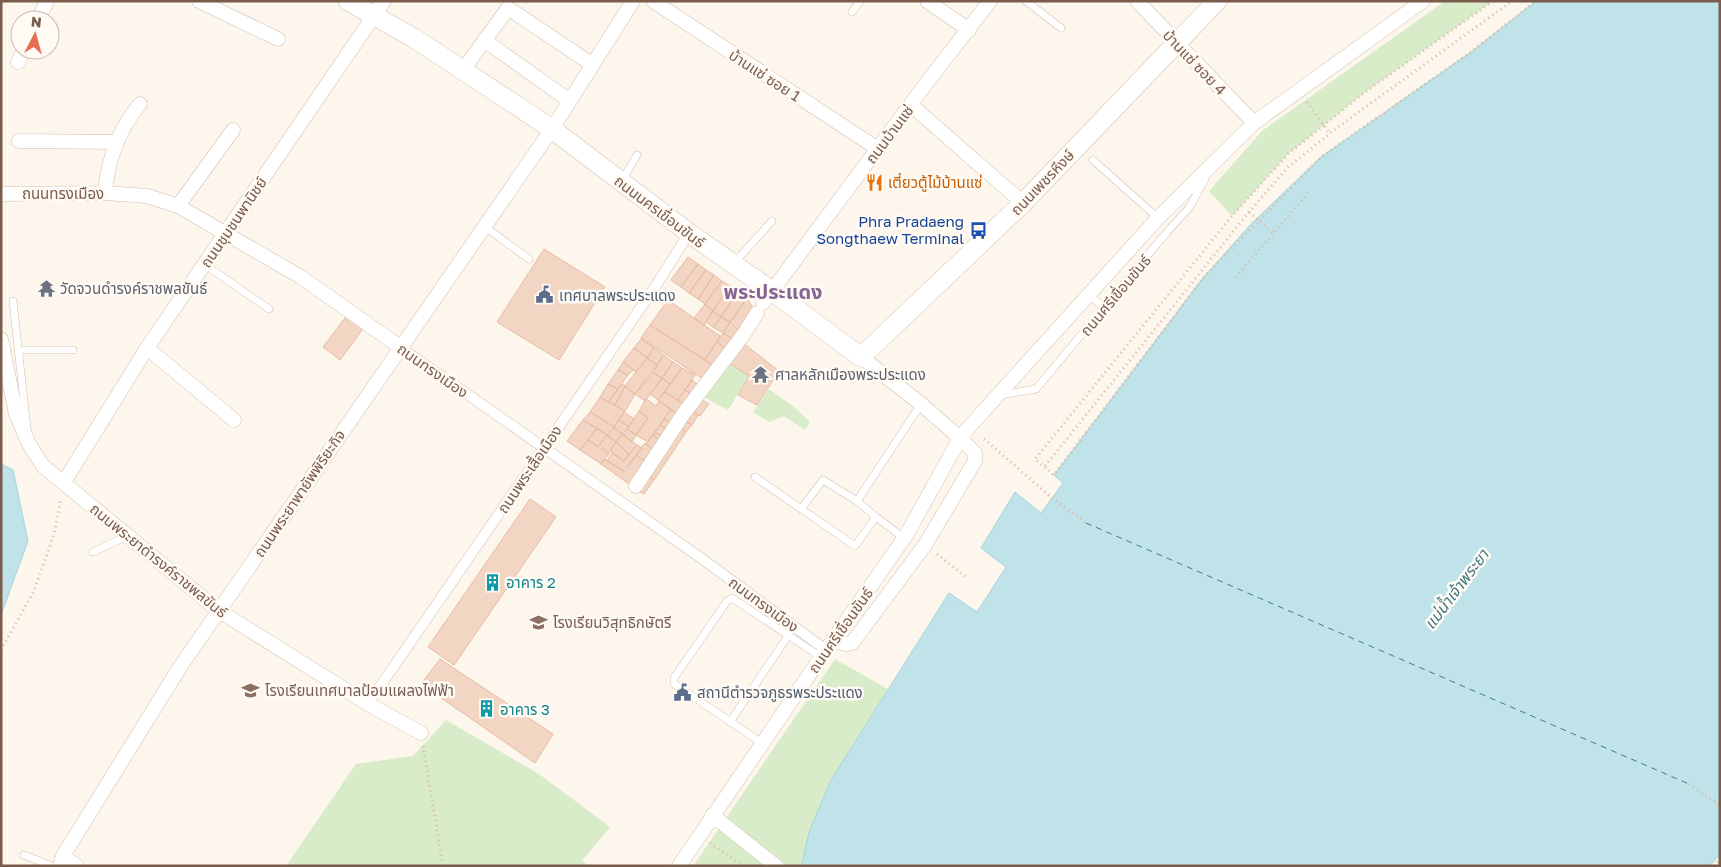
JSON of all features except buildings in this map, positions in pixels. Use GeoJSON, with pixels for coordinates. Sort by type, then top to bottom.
{"type":"FeatureCollection","features":[{"type":"Feature","properties":{"kind":"main road","name":"ถนนนครเขื่อนขันธ์"},"geometry":{"type":"LineString","coordinates":[[348,1],[379,8],[414,38],[552,129],[732,265],[764,302],[861,357]]}},
{"type":"Feature","properties":{"kind":"main road","name":"ถนนเพชรหึงษ์"},"geometry":{"type":"LineString","coordinates":[[861,357],[1023,203],[1218,1]]}},
{"type":"Feature","properties":{"kind":"street"},"geometry":{"type":"LineString","coordinates":[[199,1],[278,39]]}},
{"type":"Feature","properties":{"kind":"street","name":"ถนนพระยาพายัพพิริยะกิจ"},"geometry":{"type":"LineString","coordinates":[[62,861],[180,667],[552,129],[633,1]]}},
{"type":"Feature","properties":{"kind":"street","name":"บ้านแซ่ ซอย 1"},"geometry":{"type":"LineString","coordinates":[[653,1],[878,149]]}},
{"type":"Feature","properties":{"kind":"street"},"geometry":{"type":"LineString","coordinates":[[927,1],[969,30]]}},
{"type":"Feature","properties":{"kind":"street","name":"ถนนบ้านแซ่"},"geometry":{"type":"LineString","coordinates":[[636,486],[684,413],[744,334],[764,302],[990,1]]}},
{"type":"Feature","properties":{"kind":"street","name":"บ้านแซ่ ซอย 4"},"geometry":{"type":"LineString","coordinates":[[1137,1],[1254,123]]}},
{"type":"Feature","properties":{"kind":"street","name":"ถนนศรีเขื่อนขันธ์"},"geometry":{"type":"LineString","coordinates":[[679,866],[826,649],[904,538],[960,438],[970,426],[1158,218],[1254,123],[1423,1]]}},
{"type":"Feature","properties":{"kind":"street","name":"ถนนชุมชนพานิชย์"},"geometry":{"type":"LineString","coordinates":[[64,482],[147,348],[379,8]]}},
{"type":"Feature","properties":{"kind":"street"},"geometry":{"type":"LineString","coordinates":[[462,70],[508,8],[593,65]]}},
{"type":"Feature","properties":{"kind":"street"},"geometry":{"type":"LineString","coordinates":[[484,40],[570,101]]}},
{"type":"Feature","properties":{"kind":"street"},"geometry":{"type":"LineString","coordinates":[[105,193],[110,160],[116,142],[140,104]]}},
{"type":"Feature","properties":{"kind":"street"},"geometry":{"type":"LineString","coordinates":[[911,105],[1023,203]]}},
{"type":"Feature","properties":{"kind":"street"},"geometry":{"type":"LineString","coordinates":[[178,206],[233,130]]}},
{"type":"Feature","properties":{"kind":"street"},"geometry":{"type":"LineString","coordinates":[[19,141],[116,142]]}},
{"type":"Feature","properties":{"kind":"street","name":"ถนนทรงเมือง"},"geometry":{"type":"LineString","coordinates":[[1,194],[105,193],[147,196],[178,206],[300,277],[701,558],[826,649]]}},
{"type":"Feature","properties":{"kind":"street","name":"ถนนพระเสื้อเมือง"},"geometry":{"type":"LineString","coordinates":[[368,704],[657,284],[689,233]]}},
{"type":"Feature","properties":{"kind":"street","name":"ถนนพระยาดำรงค์ราชพลขันธ์"},"geometry":{"type":"LineString","coordinates":[[1,339],[16,414],[29,444],[44,466],[219,611],[368,704],[421,733]]}},
{"type":"Feature","properties":{"kind":"street"},"geometry":{"type":"LineString","coordinates":[[147,348],[234,420]]}},
{"type":"Feature","properties":{"kind":"street","name":"ถนนนครเขื่อนขันธ์"},"geometry":{"type":"LineString","coordinates":[[826,649],[852,643],[925,545],[976,461],[975,453],[960,438],[921,404],[861,357]]}},
{"type":"Feature","properties":{"kind":"street"},"geometry":{"type":"LineString","coordinates":[[712,816],[776,866]]}},
{"type":"Feature","properties":{"kind":"street"},"geometry":{"type":"LineString","coordinates":[[62,861],[77,866]]}},
{"type":"Feature","properties":{"kind":"lane"},"geometry":{"type":"LineString","coordinates":[[852,12],[860,1]]}},
{"type":"Feature","properties":{"kind":"lane"},"geometry":{"type":"LineString","coordinates":[[1026,1],[1061,28]]}},
{"type":"Feature","properties":{"kind":"lane"},"geometry":{"type":"LineString","coordinates":[[622,182],[637,155]]}},
{"type":"Feature","properties":{"kind":"lane"},"geometry":{"type":"LineString","coordinates":[[1093,160],[1158,218]]}},
{"type":"Feature","properties":{"kind":"lane","name":"ถนนศรีเขื่อนขันธ์"},"geometry":{"type":"LineString","coordinates":[[1000,395],[1036,390],[1189,208],[1210,168]]}},
{"type":"Feature","properties":{"kind":"lane"},"geometry":{"type":"LineString","coordinates":[[732,265],[772,222]]}},
{"type":"Feature","properties":{"kind":"lane"},"geometry":{"type":"LineString","coordinates":[[484,226],[529,259]]}},
{"type":"Feature","properties":{"kind":"lane"},"geometry":{"type":"LineString","coordinates":[[204,264],[269,309]]}},
{"type":"Feature","properties":{"kind":"lane"},"geometry":{"type":"LineString","coordinates":[[1090,295],[1104,308]]}},
{"type":"Feature","properties":{"kind":"lane"},"geometry":{"type":"LineString","coordinates":[[13,301],[29,444]]}},
{"type":"Feature","properties":{"kind":"lane"},"geometry":{"type":"LineString","coordinates":[[18,350],[72,350]]}},
{"type":"Feature","properties":{"kind":"lane"},"geometry":{"type":"LineString","coordinates":[[857,501],[921,404]]}},
{"type":"Feature","properties":{"kind":"lane"},"geometry":{"type":"LineString","coordinates":[[755,477],[855,546],[876,517]]}},
{"type":"Feature","properties":{"kind":"lane"},"geometry":{"type":"LineString","coordinates":[[801,509],[823,480],[857,501],[904,538]]}},
{"type":"Feature","properties":{"kind":"lane"},"geometry":{"type":"LineString","coordinates":[[92,552],[127,536]]}},
{"type":"Feature","properties":{"kind":"lane"},"geometry":{"type":"LineString","coordinates":[[762,743],[676,685],[674,678],[729,599],[732,598],[788,636],[826,649]]}},
{"type":"Feature","properties":{"kind":"lane"},"geometry":{"type":"LineString","coordinates":[[730,722],[788,636]]}},
{"type":"Feature","properties":{"kind":"lane"},"geometry":{"type":"LineString","coordinates":[[24,855],[52,866]]}},
{"type":"Feature","properties":{"kind":"path"},"geometry":{"type":"LineString","coordinates":[[1492,1],[1364,93],[1288,154],[1232,216],[1034,459],[1054,475],[1202,278],[1322,157],[1471,52],[1536,1]]}},
{"type":"Feature","properties":{"kind":"path"},"geometry":{"type":"LineString","coordinates":[[1045,467],[1249,212],[1287,168],[1330,134],[1512,1]]}},
{"type":"Feature","properties":{"kind":"path"},"geometry":{"type":"LineString","coordinates":[[1299,90],[1330,134]]}},
{"type":"Feature","properties":{"kind":"path"},"geometry":{"type":"LineString","coordinates":[[1236,277],[1308,193]]}},
{"type":"Feature","properties":{"kind":"path"},"geometry":{"type":"LineString","coordinates":[[1249,212],[1274,234]]}},
{"type":"Feature","properties":{"kind":"path"},"geometry":{"type":"LineString","coordinates":[[970,426],[1052,498],[1086,523]]}},
{"type":"Feature","properties":{"kind":"path"},"geometry":{"type":"LineString","coordinates":[[1,650],[34,591],[54,534],[64,482]]}},
{"type":"Feature","properties":{"kind":"path"},"geometry":{"type":"LineString","coordinates":[[421,733],[443,866]]}},
{"type":"Feature","properties":{"kind":"path"},"geometry":{"type":"LineString","coordinates":[[1689,784],[1720,805]]}},
{"type":"Feature","properties":{"kind":"path"},"geometry":{"type":"LineString","coordinates":[[699,836],[744,866]]}},
{"type":"Feature","properties":{"kind":"path"},"geometry":{"type":"LineString","coordinates":[[1714,866],[1720,859]]}},
{"type":"Feature","properties":{"kind":"green space"},"geometry":{"type":"Polygon","coordinates":[[[1445,1],[1493,1],[1364,93],[1288,154],[1232,216],[1209,191],[1262,131],[1445,1]]]}},
{"type":"Feature","properties":{"kind":"green space"},"geometry":{"type":"Polygon","coordinates":[[[729,363],[749,376],[728,410],[704,397],[729,363]]]}},
{"type":"Feature","properties":{"kind":"green space"},"geometry":{"type":"Polygon","coordinates":[[[769,389],[794,407],[810,422],[805,430],[784,416],[769,422],[753,412],[769,389]]]}},
{"type":"Feature","properties":{"kind":"green space"},"geometry":{"type":"Polygon","coordinates":[[[835,659],[888,689],[831,780],[809,832],[802,863],[803,866],[693,866],[835,659]]]}},
{"type":"Feature","properties":{"kind":"green space"},"geometry":{"type":"Polygon","coordinates":[[[446,720],[539,774],[610,827],[582,861],[589,866],[286,866],[356,764],[413,756],[446,720]]]}},
{"type":"Feature","properties":{"kind":"water","name":"แม่น้ำเจ้าพระยา"},"geometry":{"type":"Polygon","coordinates":[[[1536,1],[1720,1],[1720,854],[1710,866],[803,866],[802,863],[809,832],[831,780],[949,593],[977,612],[1006,567],[981,548],[1015,492],[1041,513],[1063,483],[1054,475],[1203,278],[1250,225],[1321,157],[1471,52],[1536,1]]]}},
{"type":"Feature","properties":{"kind":"water"},"geometry":{"type":"Polygon","coordinates":[[[1,464],[13,470],[28,541],[1,615],[1,464]]]}},
{"type":"Feature","properties":{"kind":"ferry route"},"geometry":{"type":"LineString","coordinates":[[1086,523],[1689,784]]}},
{"type":"Feature","properties":{"kind":"place","name":"เตี๋ยวตู้ไม้บ้านแซ่"},"geometry":{"type":"Point","coordinates":[874,182]}},
{"type":"Feature","properties":{"kind":"place","name":"Phra Pradaeng Songthaew Terminal"},"geometry":{"type":"Point","coordinates":[978,230]}},
{"type":"Feature","properties":{"kind":"place","name":"วัดจวนดำรงค์ราชพลขันธ์"},"geometry":{"type":"Point","coordinates":[46,288]}},
{"type":"Feature","properties":{"kind":"place","name":"เทศบาลพระประแดง"},"geometry":{"type":"Point","coordinates":[545,295]}},
{"type":"Feature","properties":{"kind":"place","name":"ศาลหลักเมืองพระประแดง"},"geometry":{"type":"Point","coordinates":[761,374]}},
{"type":"Feature","properties":{"kind":"place","name":"อาคาร 2"},"geometry":{"type":"Point","coordinates":[492,582]}},
{"type":"Feature","properties":{"kind":"place","name":"โรงเรียนวิสุทธิกษัตรี"},"geometry":{"type":"Point","coordinates":[539,622]}},
{"type":"Feature","properties":{"kind":"place","name":"โรงเรียนเทศบาลป้อมแผลงไฟฟ้า"},"geometry":{"type":"Point","coordinates":[251,690]}},
{"type":"Feature","properties":{"kind":"place","name":"สถานีตำรวจภูธรพระประแดง"},"geometry":{"type":"Point","coordinates":[683,692]}},
{"type":"Feature","properties":{"kind":"place","name":"อาคาร 3"},"geometry":{"type":"Point","coordinates":[486,709]}},
{"type":"Feature","properties":{"kind":"district","name":"พระประแดง"},"geometry":{"type":"Point","coordinates":[773,291]}}]}
